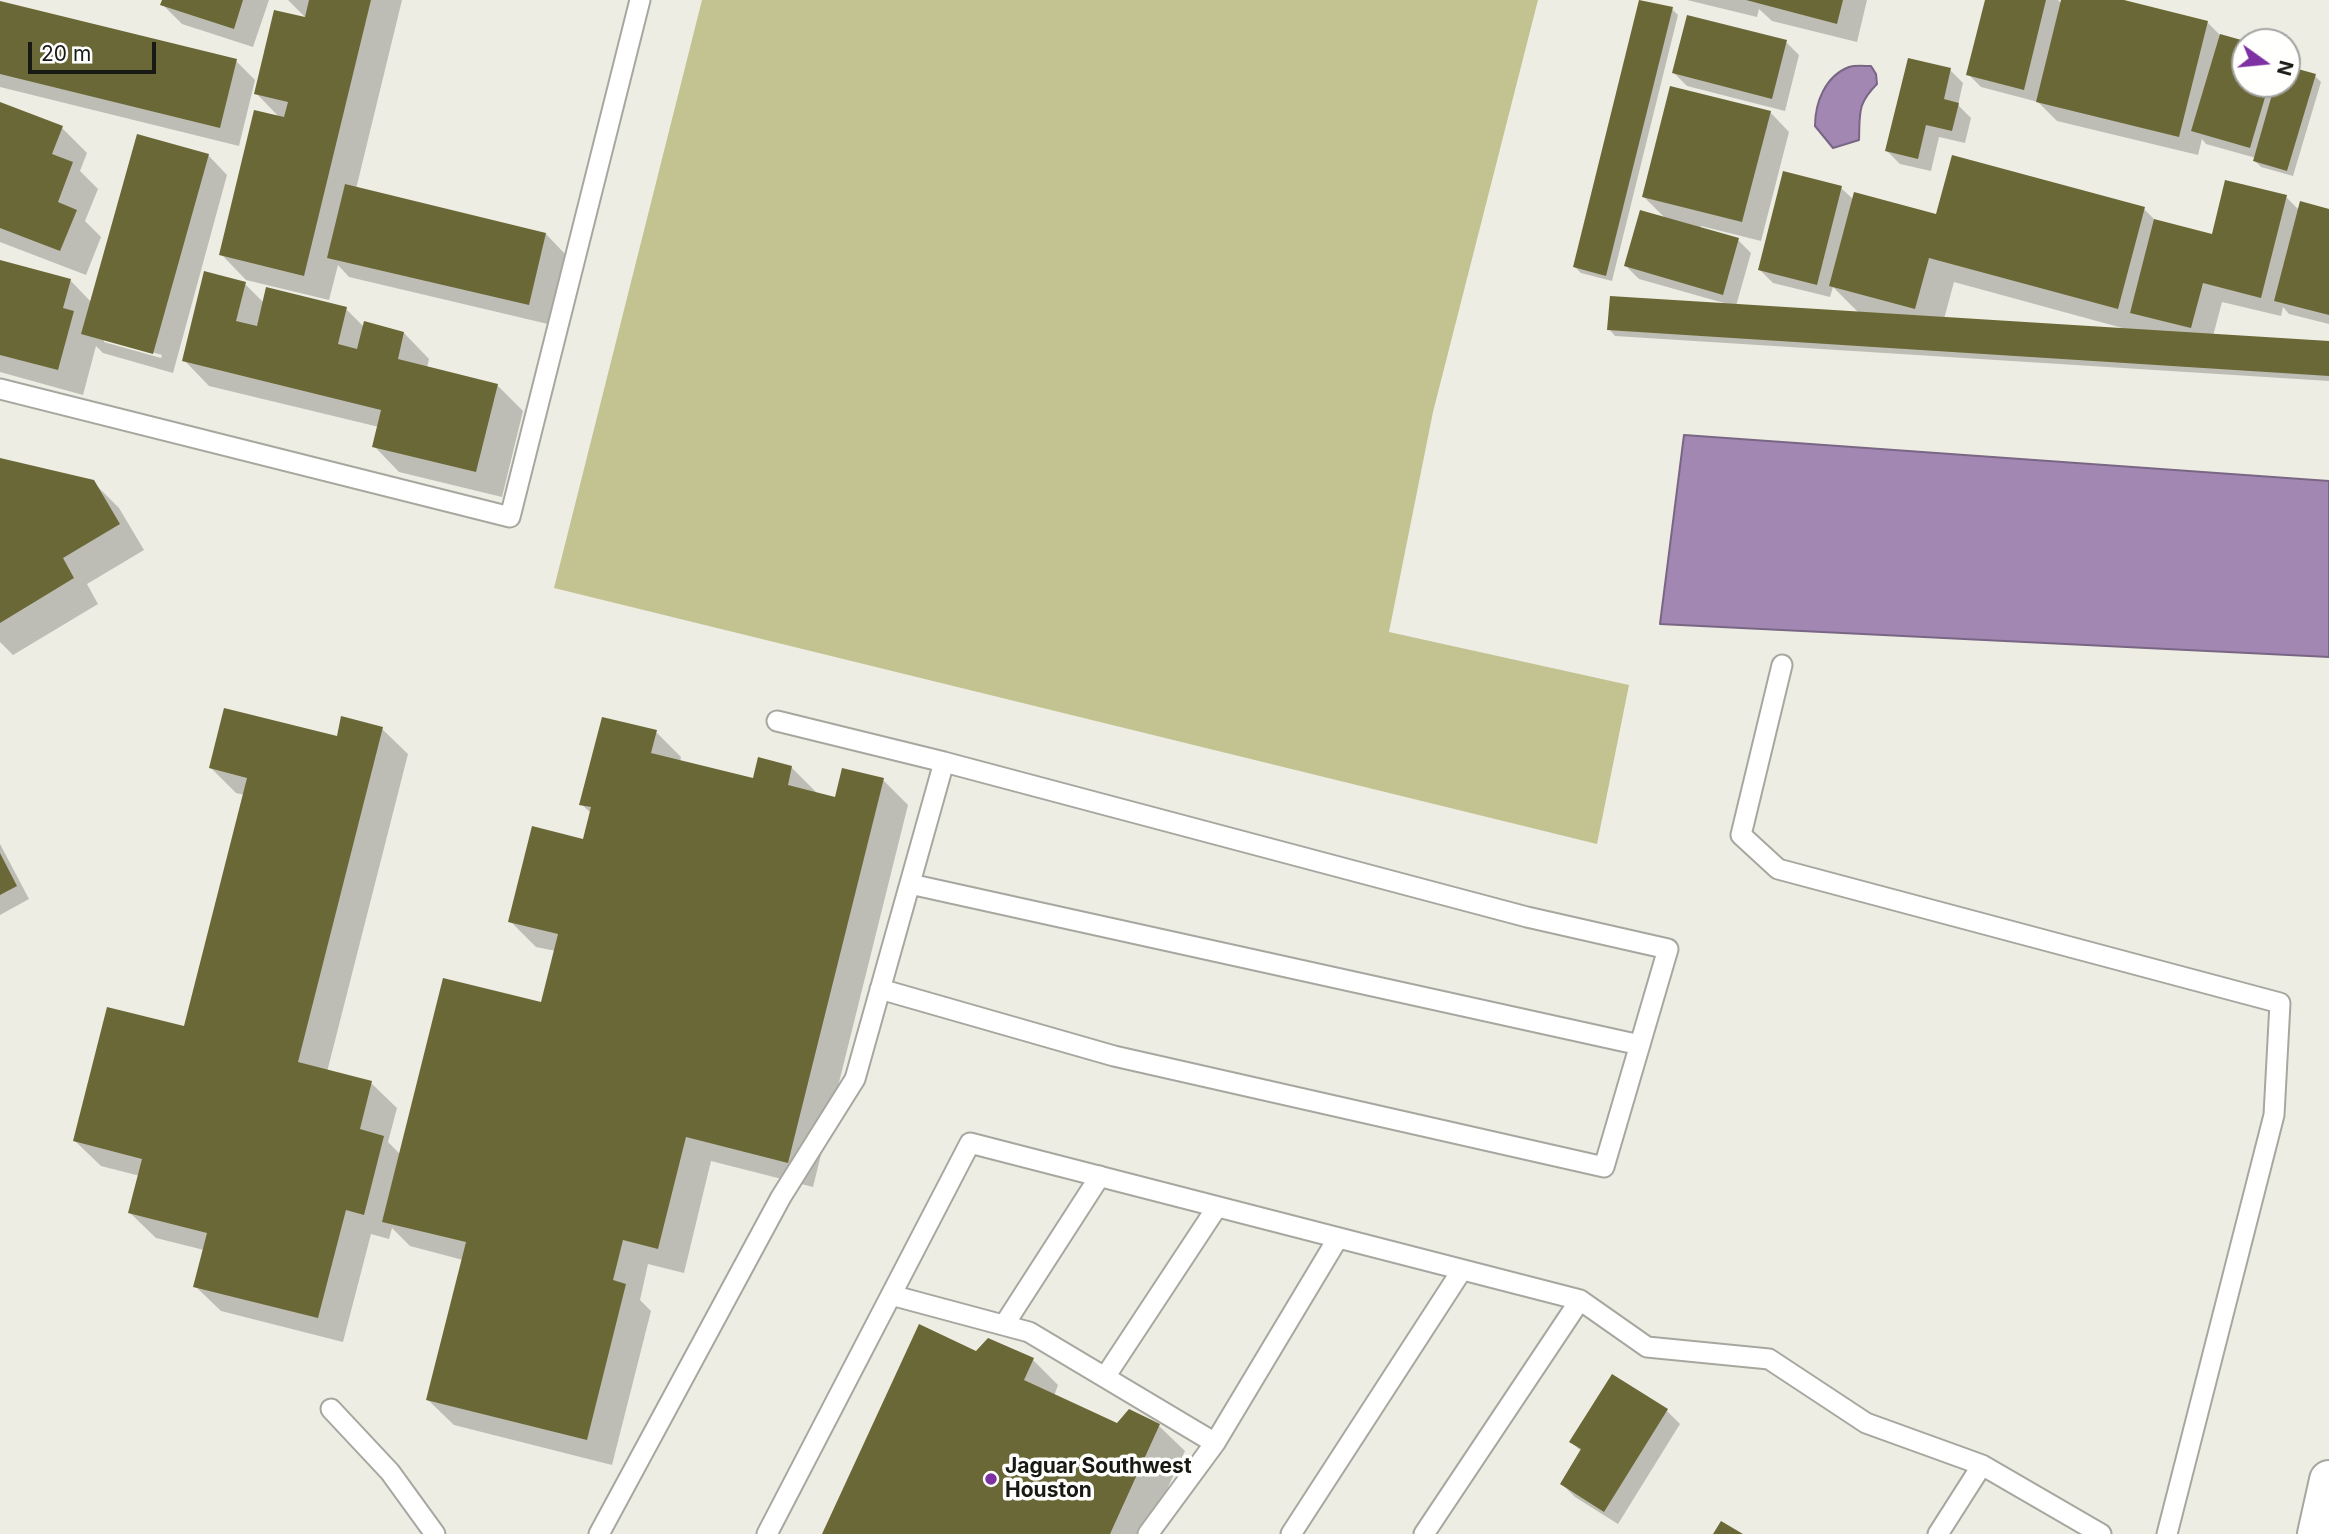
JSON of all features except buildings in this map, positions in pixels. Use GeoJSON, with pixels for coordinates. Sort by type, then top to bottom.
{"type":"FeatureCollection","features":[{"type":"Feature","properties":{"kind":"street"},"geometry":{"type":"LineString","coordinates":[[2317,1534],[2329,1480]]}},
{"type":"Feature","properties":{"kind":"lane"},"geometry":{"type":"LineString","coordinates":[[0,389],[510,517],[640,0]]}},
{"type":"Feature","properties":{"kind":"lane"},"geometry":{"type":"LineString","coordinates":[[1782,665],[1741,835],[1778,869],[2280,1003],[2274,1115],[2167,1534]]}},
{"type":"Feature","properties":{"kind":"lane"},"geometry":{"type":"LineString","coordinates":[[777,721],[944,762],[1527,917],[1668,948],[1604,1167],[1114,1056],[880,989]]}},
{"type":"Feature","properties":{"kind":"lane"},"geometry":{"type":"LineString","coordinates":[[599,1534],[781,1197],[855,1079],[944,762]]}},
{"type":"Feature","properties":{"kind":"lane"},"geometry":{"type":"LineString","coordinates":[[910,884],[1640,1045]]}},
{"type":"Feature","properties":{"kind":"lane"},"geometry":{"type":"LineString","coordinates":[[767,1534],[970,1143],[1580,1300],[1647,1347],[1769,1359],[1866,1423],[1982,1465],[2101,1534]]}},
{"type":"Feature","properties":{"kind":"lane"},"geometry":{"type":"LineString","coordinates":[[1004,1325],[1100,1176]]}},
{"type":"Feature","properties":{"kind":"lane"},"geometry":{"type":"LineString","coordinates":[[1105,1377],[1217,1207]]}},
{"type":"Feature","properties":{"kind":"lane"},"geometry":{"type":"LineString","coordinates":[[1148,1534],[1215,1443],[1338,1238]]}},
{"type":"Feature","properties":{"kind":"lane"},"geometry":{"type":"LineString","coordinates":[[1291,1534],[1462,1270]]}},
{"type":"Feature","properties":{"kind":"lane"},"geometry":{"type":"LineString","coordinates":[[891,1295],[1029,1332],[1215,1443]]}},
{"type":"Feature","properties":{"kind":"lane"},"geometry":{"type":"LineString","coordinates":[[1424,1534],[1580,1300]]}},
{"type":"Feature","properties":{"kind":"lane"},"geometry":{"type":"LineString","coordinates":[[331,1409],[390,1472],[435,1534]]}},
{"type":"Feature","properties":{"kind":"lane"},"geometry":{"type":"LineString","coordinates":[[1938,1534],[1982,1465]]}},
{"type":"Feature","properties":{"kind":"green space"},"geometry":{"type":"Polygon","coordinates":[[[702,0],[1538,0],[1433,412],[1389,632],[1629,685],[1597,844],[554,588],[702,0]]]}},
{"type":"Feature","properties":{"kind":"shaded area"},"geometry":{"type":"Polygon","coordinates":[[[1851,66],[1871,66],[1876,74],[1877,84],[1863,103],[1859,140],[1833,148],[1815,126],[1823,91],[1841,71],[1851,66]]]}},
{"type":"Feature","properties":{"kind":"shaded area"},"geometry":{"type":"Polygon","coordinates":[[[1684,435],[2329,481],[2329,657],[1660,624],[1684,435]]]}},
{"type":"Feature","properties":{"kind":"place","name":"Jaguar Southwest Houston"},"geometry":{"type":"Point","coordinates":[991,1479]}}]}
